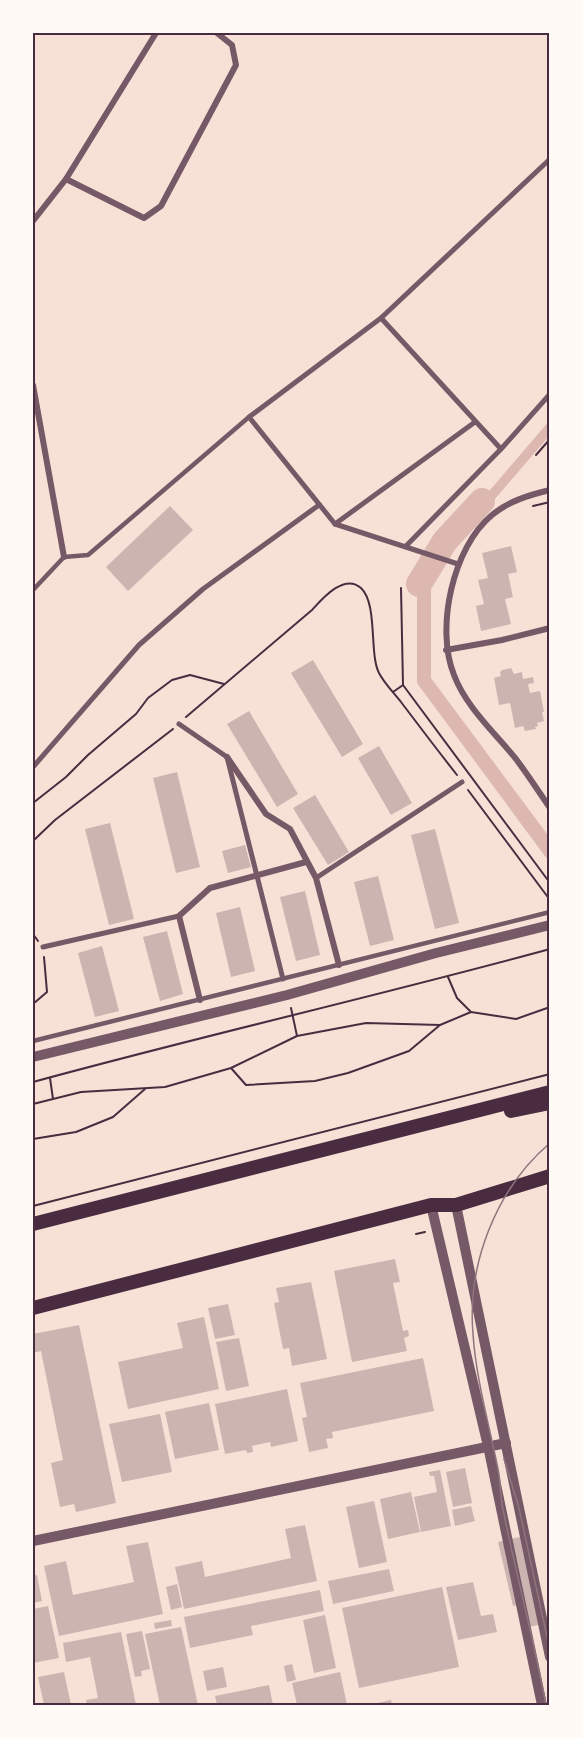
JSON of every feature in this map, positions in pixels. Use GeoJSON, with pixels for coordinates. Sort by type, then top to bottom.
{"type":"FeatureCollection","features":[{"type":"Feature","properties":{"kind":"highway"},"geometry":{"type":"LineString","coordinates":[[33,1224],[550,1092]]}},
{"type":"Feature","properties":{"kind":"highway"},"geometry":{"type":"LineString","coordinates":[[414,1127],[451,1124],[550,1103]]}},
{"type":"Feature","properties":{"kind":"highway"},"geometry":{"type":"LineString","coordinates":[[33,1308],[431,1205],[456,1205],[550,1176]]}},
{"type":"Feature","properties":{"kind":"street"},"geometry":{"type":"LineString","coordinates":[[33,221],[66,179],[156,33]]}},
{"type":"Feature","properties":{"kind":"street"},"geometry":{"type":"LineString","coordinates":[[66,179],[144,218],[161,206],[236,65],[232,45],[217,33]]}},
{"type":"Feature","properties":{"kind":"street"},"geometry":{"type":"LineString","coordinates":[[458,564],[335,524],[249,417],[381,318],[550,159]]}},
{"type":"Feature","properties":{"kind":"street"},"geometry":{"type":"LineString","coordinates":[[381,318],[501,449]]}},
{"type":"Feature","properties":{"kind":"street"},"geometry":{"type":"LineString","coordinates":[[33,385],[64,556]]}},
{"type":"Feature","properties":{"kind":"street"},"geometry":{"type":"LineString","coordinates":[[406,546],[501,449],[550,394]]}},
{"type":"Feature","properties":{"kind":"street"},"geometry":{"type":"LineString","coordinates":[[335,524],[475,422]]}},
{"type":"Feature","properties":{"kind":"street"},"geometry":{"type":"LineString","coordinates":[[550,490],[516,499],[492,515],[477,530],[458,564],[447,616],[446,650],[454,676],[471,705],[518,762],[550,808]]}},
{"type":"Feature","properties":{"kind":"street"},"geometry":{"type":"LineString","coordinates":[[33,767],[139,645],[203,589],[319,505]]}},
{"type":"Feature","properties":{"kind":"street"},"geometry":{"type":"LineString","coordinates":[[446,650],[502,640],[550,628]]}},
{"type":"Feature","properties":{"kind":"street"},"geometry":{"type":"LineString","coordinates":[[179,724],[227,757],[266,814],[290,830],[316,878],[339,965]]}},
{"type":"Feature","properties":{"kind":"street"},"geometry":{"type":"LineString","coordinates":[[227,757],[283,979]]}},
{"type":"Feature","properties":{"kind":"street"},"geometry":{"type":"LineString","coordinates":[[316,878],[462,782]]}},
{"type":"Feature","properties":{"kind":"street"},"geometry":{"type":"LineString","coordinates":[[43,947],[179,916],[210,888],[306,862]]}},
{"type":"Feature","properties":{"kind":"street"},"geometry":{"type":"LineString","coordinates":[[179,916],[200,1000]]}},
{"type":"Feature","properties":{"kind":"street"},"geometry":{"type":"LineString","coordinates":[[33,1058],[287,995],[436,953],[550,925]]}},
{"type":"Feature","properties":{"kind":"street"},"geometry":{"type":"LineString","coordinates":[[431,1205],[488,1446],[542,1705]]}},
{"type":"Feature","properties":{"kind":"street"},"geometry":{"type":"LineString","coordinates":[[456,1205],[550,1657]]}},
{"type":"Feature","properties":{"kind":"street"},"geometry":{"type":"LineString","coordinates":[[33,1541],[506,1443]]}},
{"type":"Feature","properties":{"kind":"lane"},"geometry":{"type":"LineString","coordinates":[[33,590],[64,556],[88,555],[249,417]]}},
{"type":"Feature","properties":{"kind":"lane"},"geometry":{"type":"LineString","coordinates":[[33,1041],[550,912]]}},
{"type":"Feature","properties":{"kind":"path"},"geometry":{"type":"LineString","coordinates":[[536,455],[550,439]]}},
{"type":"Feature","properties":{"kind":"path"},"geometry":{"type":"LineString","coordinates":[[312,610],[328,592],[339,586],[354,585],[361,588],[370,608],[378,672]]}},
{"type":"Feature","properties":{"kind":"path"},"geometry":{"type":"LineString","coordinates":[[401,588],[403,685],[550,883]]}},
{"type":"Feature","properties":{"kind":"path"},"geometry":{"type":"LineString","coordinates":[[33,802],[66,777],[87,755],[136,714],[148,698],[172,680],[190,675],[225,684]]}},
{"type":"Feature","properties":{"kind":"path"},"geometry":{"type":"LineString","coordinates":[[393,692],[403,685]]}},
{"type":"Feature","properties":{"kind":"path"},"geometry":{"type":"LineString","coordinates":[[33,934],[43,947],[47,992],[33,1004]]}},
{"type":"Feature","properties":{"kind":"path"},"geometry":{"type":"LineString","coordinates":[[33,1082],[550,949]]}},
{"type":"Feature","properties":{"kind":"path"},"geometry":{"type":"LineString","coordinates":[[448,977],[457,998],[471,1012]]}},
{"type":"Feature","properties":{"kind":"path"},"geometry":{"type":"LineString","coordinates":[[231,1068],[246,1084],[315,1081],[348,1073],[409,1051],[440,1025],[471,1012],[516,1019],[550,1007]]}},
{"type":"Feature","properties":{"kind":"path"},"geometry":{"type":"LineString","coordinates":[[292,1014],[297,1036]]}},
{"type":"Feature","properties":{"kind":"path"},"geometry":{"type":"LineString","coordinates":[[33,1104],[81,1092],[165,1086],[231,1068],[297,1036],[366,1023],[440,1025]]}},
{"type":"Feature","properties":{"kind":"path"},"geometry":{"type":"LineString","coordinates":[[33,1206],[550,1074]]}},
{"type":"Feature","properties":{"kind":"path"},"geometry":{"type":"LineString","coordinates":[[50,1077],[53,1099]]}},
{"type":"Feature","properties":{"kind":"path"},"geometry":{"type":"LineString","coordinates":[[33,1139],[76,1132],[113,1117],[145,1089]]}},
{"type":"Feature","properties":{"kind":"shaded area"},"geometry":{"type":"Polygon","coordinates":[[[550,420],[550,435],[450,551],[431,577],[431,678],[550,838],[550,863],[417,683],[417,582],[442,546],[550,420]]]}},
{"type":"Feature","properties":{"kind":"building"},"geometry":{"type":"Polygon","coordinates":[[[170,506],[193,530],[128,591],[106,567],[170,506]]]}},
{"type":"Feature","properties":{"kind":"building"},"geometry":{"type":"Polygon","coordinates":[[[511,546],[517,572],[508,574],[513,597],[505,599],[511,624],[481,631],[476,606],[484,604],[478,580],[488,578],[482,553],[511,546]]]}},
{"type":"Feature","properties":{"kind":"building"},"geometry":{"type":"Polygon","coordinates":[[[313,660],[363,744],[342,757],[291,673],[313,660]]]}},
{"type":"Feature","properties":{"kind":"building"},"geometry":{"type":"Polygon","coordinates":[[[511,668],[514,674],[522,672],[523,679],[533,677],[534,683],[528,684],[530,693],[540,691],[544,721],[537,723],[536,729],[525,731],[523,726],[515,728],[510,703],[499,705],[494,678],[501,676],[502,670],[511,668]]]}},
{"type":"Feature","properties":{"kind":"building"},"geometry":{"type":"Polygon","coordinates":[[[249,711],[298,794],[277,807],[227,724],[249,711]]]}},
{"type":"Feature","properties":{"kind":"building"},"geometry":{"type":"Polygon","coordinates":[[[379,746],[412,803],[391,815],[358,758],[379,746]]]}},
{"type":"Feature","properties":{"kind":"building"},"geometry":{"type":"Polygon","coordinates":[[[177,772],[200,867],[176,873],[153,778],[177,772]]]}},
{"type":"Feature","properties":{"kind":"building"},"geometry":{"type":"Polygon","coordinates":[[[315,795],[349,852],[328,865],[293,808],[315,795]]]}},
{"type":"Feature","properties":{"kind":"building"},"geometry":{"type":"Polygon","coordinates":[[[110,823],[134,919],[109,925],[85,829],[110,823]]]}},
{"type":"Feature","properties":{"kind":"building"},"geometry":{"type":"Polygon","coordinates":[[[435,829],[459,923],[435,929],[411,835],[435,829]]]}},
{"type":"Feature","properties":{"kind":"building"},"geometry":{"type":"Polygon","coordinates":[[[245,845],[251,867],[228,873],[222,851],[245,845]]]}},
{"type":"Feature","properties":{"kind":"building"},"geometry":{"type":"Polygon","coordinates":[[[378,876],[394,940],[370,946],[354,882],[378,876]]]}},
{"type":"Feature","properties":{"kind":"building"},"geometry":{"type":"Polygon","coordinates":[[[305,891],[320,955],[296,961],[280,897],[305,891]]]}},
{"type":"Feature","properties":{"kind":"building"},"geometry":{"type":"Polygon","coordinates":[[[240,907],[255,971],[231,977],[216,913],[240,907]]]}},
{"type":"Feature","properties":{"kind":"building"},"geometry":{"type":"Polygon","coordinates":[[[167,931],[183,994],[160,1001],[143,937],[167,931]]]}},
{"type":"Feature","properties":{"kind":"building"},"geometry":{"type":"Polygon","coordinates":[[[102,946],[119,1011],[95,1017],[78,953],[102,946]]]}},
{"type":"Feature","properties":{"kind":"building"},"geometry":{"type":"Polygon","coordinates":[[[395,1259],[400,1282],[393,1283],[403,1331],[408,1330],[409,1336],[404,1338],[407,1351],[352,1362],[334,1271],[395,1259]]]}},
{"type":"Feature","properties":{"kind":"building"},"geometry":{"type":"Polygon","coordinates":[[[311,1282],[327,1359],[292,1366],[289,1348],[283,1349],[274,1303],[279,1302],[276,1288],[311,1282]]]}},
{"type":"Feature","properties":{"kind":"building"},"geometry":{"type":"Polygon","coordinates":[[[228,1304],[235,1335],[215,1339],[208,1308],[228,1304]]]}},
{"type":"Feature","properties":{"kind":"building"},"geometry":{"type":"Polygon","coordinates":[[[204,1317],[219,1389],[128,1409],[118,1362],[183,1348],[177,1323],[204,1317]]]}},
{"type":"Feature","properties":{"kind":"building"},"geometry":{"type":"Polygon","coordinates":[[[79,1325],[116,1503],[76,1512],[74,1504],[60,1507],[51,1463],[63,1460],[41,1351],[33,1353],[33,1334],[79,1325]]]}},
{"type":"Feature","properties":{"kind":"building"},"geometry":{"type":"Polygon","coordinates":[[[239,1338],[249,1386],[226,1391],[216,1342],[239,1338]]]}},
{"type":"Feature","properties":{"kind":"building"},"geometry":{"type":"Polygon","coordinates":[[[423,1358],[434,1411],[332,1432],[333,1438],[326,1439],[328,1448],[309,1452],[302,1418],[307,1417],[300,1383],[423,1358]]]}},
{"type":"Feature","properties":{"kind":"building"},"geometry":{"type":"Polygon","coordinates":[[[287,1389],[298,1441],[271,1447],[270,1442],[252,1446],[253,1452],[247,1453],[246,1450],[225,1454],[215,1404],[287,1389]]]}},
{"type":"Feature","properties":{"kind":"building"},"geometry":{"type":"Polygon","coordinates":[[[209,1403],[219,1450],[175,1459],[165,1412],[209,1403]]]}},
{"type":"Feature","properties":{"kind":"building"},"geometry":{"type":"Polygon","coordinates":[[[160,1414],[172,1472],[122,1482],[109,1424],[160,1414]]]}},
{"type":"Feature","properties":{"kind":"building"},"geometry":{"type":"Polygon","coordinates":[[[465,1468],[472,1503],[453,1507],[446,1472],[465,1468]]]}},
{"type":"Feature","properties":{"kind":"building"},"geometry":{"type":"Polygon","coordinates":[[[440,1470],[451,1526],[421,1532],[414,1497],[437,1492],[434,1476],[430,1476],[429,1472],[440,1470]]]}},
{"type":"Feature","properties":{"kind":"building"},"geometry":{"type":"Polygon","coordinates":[[[411,1492],[420,1532],[388,1539],[380,1499],[411,1492]]]}},
{"type":"Feature","properties":{"kind":"building"},"geometry":{"type":"Polygon","coordinates":[[[374,1501],[387,1562],[359,1568],[346,1507],[374,1501]]]}},
{"type":"Feature","properties":{"kind":"building"},"geometry":{"type":"Polygon","coordinates":[[[471,1506],[475,1521],[455,1526],[452,1510],[471,1506]]]}},
{"type":"Feature","properties":{"kind":"building"},"geometry":{"type":"Polygon","coordinates":[[[305,1525],[317,1581],[184,1609],[175,1567],[202,1561],[205,1577],[291,1558],[285,1529],[305,1525]]]}},
{"type":"Feature","properties":{"kind":"building"},"geometry":{"type":"Polygon","coordinates":[[[524,1536],[544,1624],[523,1628],[518,1605],[513,1606],[498,1542],[524,1536]]]}},
{"type":"Feature","properties":{"kind":"building"},"geometry":{"type":"Polygon","coordinates":[[[148,1542],[163,1614],[59,1636],[44,1566],[66,1561],[73,1595],[134,1582],[126,1546],[148,1542]]]}},
{"type":"Feature","properties":{"kind":"building"},"geometry":{"type":"Polygon","coordinates":[[[389,1569],[394,1591],[333,1604],[328,1581],[389,1569]]]}},
{"type":"Feature","properties":{"kind":"building"},"geometry":{"type":"Polygon","coordinates":[[[37,1575],[42,1601],[33,1603],[33,1576],[37,1575]]]}},
{"type":"Feature","properties":{"kind":"building"},"geometry":{"type":"Polygon","coordinates":[[[473,1582],[481,1616],[493,1614],[497,1632],[458,1640],[446,1587],[473,1582]]]}},
{"type":"Feature","properties":{"kind":"building"},"geometry":{"type":"Polygon","coordinates":[[[177,1584],[182,1607],[171,1610],[166,1587],[177,1584]]]}},
{"type":"Feature","properties":{"kind":"building"},"geometry":{"type":"Polygon","coordinates":[[[442,1587],[459,1667],[359,1688],[342,1608],[442,1587]]]}},
{"type":"Feature","properties":{"kind":"building"},"geometry":{"type":"Polygon","coordinates":[[[320,1590],[324,1611],[251,1626],[253,1635],[190,1648],[184,1617],[320,1590]]]}},
{"type":"Feature","properties":{"kind":"building"},"geometry":{"type":"Polygon","coordinates":[[[48,1606],[59,1658],[33,1663],[33,1609],[48,1606]]]}},
{"type":"Feature","properties":{"kind":"building"},"geometry":{"type":"Polygon","coordinates":[[[325,1615],[336,1668],[314,1673],[303,1620],[325,1615]]]}},
{"type":"Feature","properties":{"kind":"building"},"geometry":{"type":"Polygon","coordinates":[[[171,1620],[172,1626],[155,1629],[154,1623],[171,1620]]]}},
{"type":"Feature","properties":{"kind":"building"},"geometry":{"type":"Polygon","coordinates":[[[181,1627],[198,1705],[160,1705],[145,1634],[181,1627]]]}},
{"type":"Feature","properties":{"kind":"building"},"geometry":{"type":"Polygon","coordinates":[[[142,1631],[150,1669],[141,1671],[142,1676],[135,1677],[126,1634],[142,1631]]]}},
{"type":"Feature","properties":{"kind":"building"},"geometry":{"type":"Polygon","coordinates":[[[121,1632],[136,1705],[87,1705],[86,1700],[98,1698],[90,1657],[66,1662],[63,1643],[121,1632]]]}},
{"type":"Feature","properties":{"kind":"building"},"geometry":{"type":"Polygon","coordinates":[[[292,1664],[296,1680],[287,1682],[284,1666],[292,1664]]]}},
{"type":"Feature","properties":{"kind":"building"},"geometry":{"type":"Polygon","coordinates":[[[223,1667],[227,1687],[207,1691],[203,1671],[223,1667]]]}},
{"type":"Feature","properties":{"kind":"building"},"geometry":{"type":"Polygon","coordinates":[[[64,1672],[71,1705],[44,1705],[38,1677],[64,1672]]]}},
{"type":"Feature","properties":{"kind":"building"},"geometry":{"type":"Polygon","coordinates":[[[340,1672],[347,1705],[297,1705],[292,1683],[340,1672]]]}},
{"type":"Feature","properties":{"kind":"building"},"geometry":{"type":"Polygon","coordinates":[[[269,1685],[273,1705],[217,1705],[215,1696],[269,1685]]]}},
{"type":"Feature","properties":{"kind":"building"},"geometry":{"type":"Polygon","coordinates":[[[391,1700],[392,1705],[373,1704],[391,1700]]]}},
{"type":"Feature","properties":{"kind":"waterway"},"geometry":{"type":"LineString","coordinates":[[419,584],[445,541],[482,501]]}},
{"type":"Feature","properties":{"kind":"tram line"},"geometry":{"type":"LineString","coordinates":[[546,1705],[503,1508],[498,1469],[483,1402],[473,1334],[472,1308],[480,1255],[500,1205],[514,1182],[550,1143]]}},
{"type":"Feature","properties":{"kind":"tram line"},"geometry":{"type":"LineString","coordinates":[[504,1459],[519,1508],[549,1646],[550,1684]]}}]}
